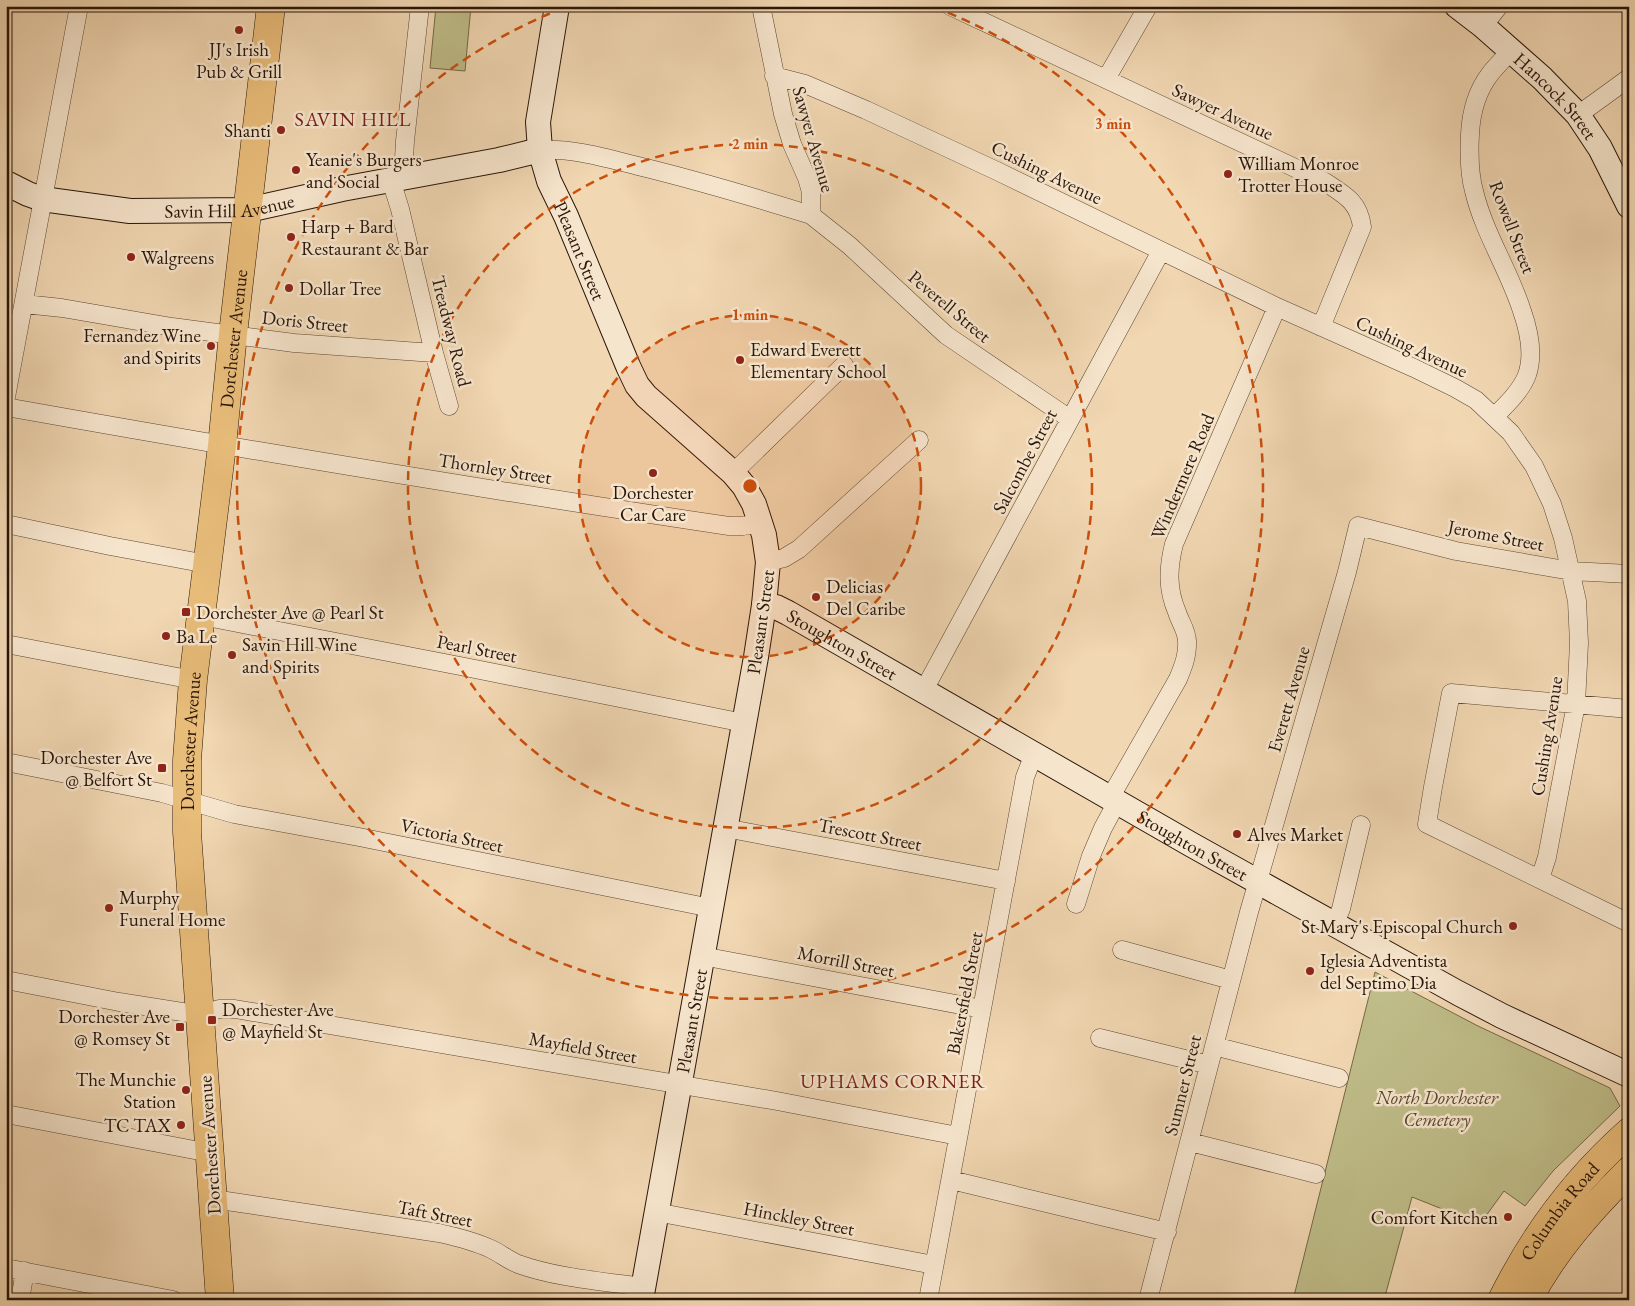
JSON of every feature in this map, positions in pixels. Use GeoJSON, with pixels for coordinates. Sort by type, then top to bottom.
{"type":"FeatureCollection","features":[{"type":"Feature","properties":{"kind":"main road","name":"Dorchester Avenue"},"geometry":{"type":"LineString","coordinates":[[220,1300],[186,799],[193,680],[222,446],[271,6]]}},
{"type":"Feature","properties":{"kind":"main road","name":"Pleasant Street"},"geometry":{"type":"LineString","coordinates":[[557,6],[538,122],[540,150],[549,181],[566,216],[628,366],[638,385],[646,396],[733,473],[750,495],[761,523],[768,562],[764,605],[744,723],[642,1294]]}},
{"type":"Feature","properties":{"kind":"main road","name":"Hancock Street"},"geometry":{"type":"LineString","coordinates":[[1457,6],[1483,26],[1542,78],[1578,115],[1600,148],[1629,206]]}},
{"type":"Feature","properties":{"kind":"main road","name":"Savin Hill Avenue"},"geometry":{"type":"LineString","coordinates":[[6,183],[42,199],[130,211],[248,210],[397,178],[499,160],[540,150]]}},
{"type":"Feature","properties":{"kind":"main road","name":"Stoughton Street"},"geometry":{"type":"LineString","coordinates":[[764,605],[776,607],[788,613],[1334,925],[1502,1016],[1629,1075]]}},
{"type":"Feature","properties":{"kind":"main road","name":"Columbia Road"},"geometry":{"type":"LineString","coordinates":[[1502,1300],[1520,1264],[1548,1220],[1592,1168],[1629,1132]]}},
{"type":"Feature","properties":{"kind":"main road","name":"Columbia Road"},"geometry":{"type":"LineString","coordinates":[[1528,1300],[1544,1273],[1575,1230],[1629,1170]]}},
{"type":"Feature","properties":{"kind":"street"},"geometry":{"type":"LineString","coordinates":[[6,397],[79,6]]}},
{"type":"Feature","properties":{"kind":"street"},"geometry":{"type":"LineString","coordinates":[[397,178],[404,141],[420,6]]}},
{"type":"Feature","properties":{"kind":"street","name":"Sawyer Avenue"},"geometry":{"type":"LineString","coordinates":[[540,150],[554,149],[587,153],[810,215],[811,192],[782,114],[762,6]]}},
{"type":"Feature","properties":{"kind":"street","name":"Sawyer Avenue"},"geometry":{"type":"LineString","coordinates":[[950,6],[1325,182],[1354,203],[1361,215],[1362,227],[1321,327]]}},
{"type":"Feature","properties":{"kind":"street"},"geometry":{"type":"LineString","coordinates":[[1106,79],[1148,6]]}},
{"type":"Feature","properties":{"kind":"street"},"geometry":{"type":"LineString","coordinates":[[1483,26],[1499,6]]}},
{"type":"Feature","properties":{"kind":"street","name":"Rowell Street"},"geometry":{"type":"LineString","coordinates":[[1494,417],[1514,396],[1527,375],[1530,353],[1528,329],[1517,296],[1484,223],[1474,191],[1469,146],[1471,119],[1478,94],[1489,74],[1510,51]]}},
{"type":"Feature","properties":{"kind":"street","name":"Cushing Avenue"},"geometry":{"type":"LineString","coordinates":[[774,76],[805,84],[866,110],[998,171],[1277,307],[1414,368],[1476,400],[1511,434],[1534,466],[1552,504],[1571,571],[1577,601],[1579,643],[1576,704],[1547,857],[1540,879]]}},
{"type":"Feature","properties":{"kind":"street"},"geometry":{"type":"LineString","coordinates":[[1578,115],[1629,78]]}},
{"type":"Feature","properties":{"kind":"street","name":"Treadway Road"},"geometry":{"type":"LineString","coordinates":[[397,178],[400,209],[434,353],[449,406]]}},
{"type":"Feature","properties":{"kind":"street","name":"Peverell Street"},"geometry":{"type":"LineString","coordinates":[[810,215],[850,246],[946,335],[1070,420]]}},
{"type":"Feature","properties":{"kind":"street","name":"Salcombe Street"},"geometry":{"type":"LineString","coordinates":[[924,690],[1161,251]]}},
{"type":"Feature","properties":{"kind":"street","name":"Doris Street"},"geometry":{"type":"LineString","coordinates":[[24,304],[62,308],[172,327],[294,343],[434,353]]}},
{"type":"Feature","properties":{"kind":"street","name":"Windermere Road"},"geometry":{"type":"LineString","coordinates":[[1076,904],[1090,856],[1114,800],[1178,679],[1186,658],[1188,642],[1172,600],[1169,585],[1169,564],[1174,544],[1277,307]]}},
{"type":"Feature","properties":{"kind":"street"},"geometry":{"type":"LineString","coordinates":[[733,473],[844,365]]}},
{"type":"Feature","properties":{"kind":"street","name":"Thornley Street"},"geometry":{"type":"LineString","coordinates":[[6,407],[222,446],[719,524],[743,526],[761,523]]}},
{"type":"Feature","properties":{"kind":"street"},"geometry":{"type":"LineString","coordinates":[[768,562],[784,558],[800,549],[919,440]]}},
{"type":"Feature","properties":{"kind":"street"},"geometry":{"type":"LineString","coordinates":[[6,524],[208,564]]}},
{"type":"Feature","properties":{"kind":"street","name":"Jerome Street"},"geometry":{"type":"LineString","coordinates":[[1358,526],[1456,551],[1571,571],[1629,574]]}},
{"type":"Feature","properties":{"kind":"street","name":"Everett Avenue"},"geometry":{"type":"LineString","coordinates":[[1258,882],[1347,572],[1358,526]]}},
{"type":"Feature","properties":{"kind":"street","name":"Pearl Street"},"geometry":{"type":"LineString","coordinates":[[202,616],[744,723]]}},
{"type":"Feature","properties":{"kind":"street"},"geometry":{"type":"LineString","coordinates":[[6,644],[193,680]]}},
{"type":"Feature","properties":{"kind":"street"},"geometry":{"type":"LineString","coordinates":[[1629,709],[1451,693],[1427,824],[1629,924]]}},
{"type":"Feature","properties":{"kind":"street","name":"Bakersfield Street"},"geometry":{"type":"LineString","coordinates":[[928,1300],[1025,777],[1030,760],[1034,754]]}},
{"type":"Feature","properties":{"kind":"street","name":"Victoria Street"},"geometry":{"type":"LineString","coordinates":[[6,762],[112,782],[186,799],[234,814],[359,837],[711,908]]}},
{"type":"Feature","properties":{"kind":"street"},"geometry":{"type":"LineString","coordinates":[[1334,925],[1341,909],[1362,825]]}},
{"type":"Feature","properties":{"kind":"street","name":"Trescott Street"},"geometry":{"type":"LineString","coordinates":[[725,828],[1006,881]]}},
{"type":"Feature","properties":{"kind":"street","name":"Sumner Street"},"geometry":{"type":"LineString","coordinates":[[1148,1300],[1258,882]]}},
{"type":"Feature","properties":{"kind":"street"},"geometry":{"type":"LineString","coordinates":[[1122,950],[1231,980]]}},
{"type":"Feature","properties":{"kind":"street","name":"Morrill Street"},"geometry":{"type":"LineString","coordinates":[[702,956],[982,1009]]}},
{"type":"Feature","properties":{"kind":"street"},"geometry":{"type":"LineString","coordinates":[[6,980],[120,1002],[201,1015]]}},
{"type":"Feature","properties":{"kind":"street","name":"Mayfield Street"},"geometry":{"type":"LineString","coordinates":[[201,1015],[219,1008],[235,1009],[679,1084],[958,1136]]}},
{"type":"Feature","properties":{"kind":"street"},"geometry":{"type":"LineString","coordinates":[[1100,1038],[1209,1065]]}},
{"type":"Feature","properties":{"kind":"street"},"geometry":{"type":"LineString","coordinates":[[1214,1046],[1339,1078]]}},
{"type":"Feature","properties":{"kind":"street"},"geometry":{"type":"LineString","coordinates":[[6,1114],[210,1153]]}},
{"type":"Feature","properties":{"kind":"street"},"geometry":{"type":"LineString","coordinates":[[1190,1142],[1316,1174]]}},
{"type":"Feature","properties":{"kind":"street"},"geometry":{"type":"LineString","coordinates":[[950,1180],[1167,1232]]}},
{"type":"Feature","properties":{"kind":"street","name":"Taft Street"},"geometry":{"type":"LineString","coordinates":[[213,1199],[439,1233],[468,1240],[491,1249],[516,1263],[538,1270],[584,1279],[642,1294]]}},
{"type":"Feature","properties":{"kind":"street","name":"Hinckley Street"},"geometry":{"type":"LineString","coordinates":[[656,1212],[934,1265]]}},
{"type":"Feature","properties":{"kind":"street"},"geometry":{"type":"LineString","coordinates":[[6,1268],[173,1300]]}},
{"type":"Feature","properties":{"kind":"street"},"geometry":{"type":"LineString","coordinates":[[20,1300],[25,1271]]}},
{"type":"Feature","properties":{"kind":"green space"},"geometry":{"type":"Polygon","coordinates":[[[436,6],[471,6],[465,71],[430,68],[436,6]]]}},
{"type":"Feature","properties":{"kind":"green space","name":"North Dorchester Cemetery"},"geometry":{"type":"Polygon","coordinates":[[[1375,972],[1478,1026],[1610,1088],[1620,1106],[1553,1171],[1525,1206],[1504,1191],[1480,1224],[1412,1197],[1384,1300],[1293,1300],[1375,972]]]}},
{"type":"Feature","properties":{"kind":"place","name":"JJ's Irish Pub & Grill"},"geometry":{"type":"Point","coordinates":[239,30]}},
{"type":"Feature","properties":{"kind":"place","name":"Shanti"},"geometry":{"type":"Point","coordinates":[281,130]}},
{"type":"Feature","properties":{"kind":"place","name":"Yeanie's Burgers and Social"},"geometry":{"type":"Point","coordinates":[296,170]}},
{"type":"Feature","properties":{"kind":"place","name":"William Monroe Trotter House"},"geometry":{"type":"Point","coordinates":[1228,174]}},
{"type":"Feature","properties":{"kind":"place","name":"Harp + Bard Restaurant & Bar"},"geometry":{"type":"Point","coordinates":[291,237]}},
{"type":"Feature","properties":{"kind":"place","name":"Walgreens"},"geometry":{"type":"Point","coordinates":[131,257]}},
{"type":"Feature","properties":{"kind":"place","name":"Dollar Tree"},"geometry":{"type":"Point","coordinates":[289,288]}},
{"type":"Feature","properties":{"kind":"place","name":"Fernandez Wine and Spirits"},"geometry":{"type":"Point","coordinates":[211,346]}},
{"type":"Feature","properties":{"kind":"place","name":"Edward Everett Elementary School"},"geometry":{"type":"Point","coordinates":[740,360]}},
{"type":"Feature","properties":{"kind":"place","name":"Dorchester Car Care"},"geometry":{"type":"Point","coordinates":[653,473]}},
{"type":"Feature","properties":{"kind":"place","name":"Delicias Del Caribe"},"geometry":{"type":"Point","coordinates":[816,597]}},
{"type":"Feature","properties":{"kind":"place","name":"Dorchester Ave @ Pearl St"},"geometry":{"type":"Point","coordinates":[186,612]}},
{"type":"Feature","properties":{"kind":"place","name":"Ba Le"},"geometry":{"type":"Point","coordinates":[166,636]}},
{"type":"Feature","properties":{"kind":"place","name":"Savin Hill Wine and Spirits"},"geometry":{"type":"Point","coordinates":[232,655]}},
{"type":"Feature","properties":{"kind":"place","name":"Dorchester Ave @ Belfort St"},"geometry":{"type":"Point","coordinates":[162,768]}},
{"type":"Feature","properties":{"kind":"place","name":"Alves Market"},"geometry":{"type":"Point","coordinates":[1237,834]}},
{"type":"Feature","properties":{"kind":"place","name":"Murphy Funeral Home"},"geometry":{"type":"Point","coordinates":[109,908]}},
{"type":"Feature","properties":{"kind":"place","name":"St Mary's Episcopal Church"},"geometry":{"type":"Point","coordinates":[1513,926]}},
{"type":"Feature","properties":{"kind":"place","name":"Iglesia Adventista del Septimo Dia"},"geometry":{"type":"Point","coordinates":[1310,971]}},
{"type":"Feature","properties":{"kind":"place","name":"Dorchester Ave @ Mayfield St"},"geometry":{"type":"Point","coordinates":[212,1020]}},
{"type":"Feature","properties":{"kind":"place","name":"Dorchester Ave @ Romsey St"},"geometry":{"type":"Point","coordinates":[180,1027]}},
{"type":"Feature","properties":{"kind":"place","name":"The Munchie Station"},"geometry":{"type":"Point","coordinates":[186,1090]}},
{"type":"Feature","properties":{"kind":"place","name":"TC TAX"},"geometry":{"type":"Point","coordinates":[181,1125]}},
{"type":"Feature","properties":{"kind":"place","name":"Comfort Kitchen"},"geometry":{"type":"Point","coordinates":[1508,1217]}},
{"type":"Feature","properties":{"kind":"district","name":"SAVIN HILL"},"geometry":{"type":"Point","coordinates":[353,119]}},
{"type":"Feature","properties":{"kind":"district","name":"UPHAMS CORNER"},"geometry":{"type":"Point","coordinates":[893,1081]}}]}
